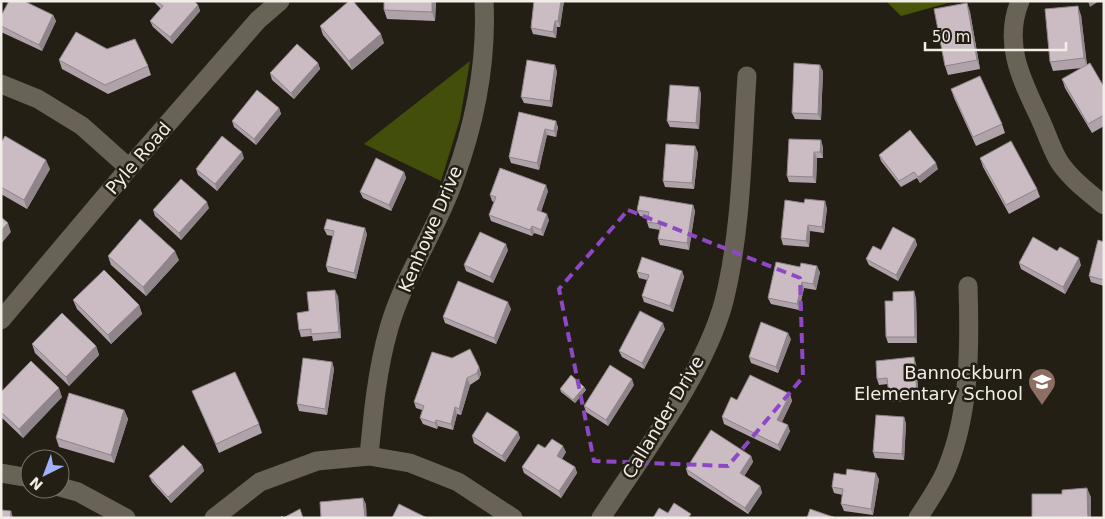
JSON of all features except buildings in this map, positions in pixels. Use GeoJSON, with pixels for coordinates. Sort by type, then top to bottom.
{"type":"FeatureCollection","features":[{"type":"Feature","properties":{"kind":"street","name":"Pyle Road"},"geometry":{"type":"LineString","coordinates":[[1,320],[129,168],[258,20],[280,1]]}},
{"type":"Feature","properties":{"kind":"street","name":"Kenhowe Drive"},"geometry":{"type":"LineString","coordinates":[[369,456],[376,387],[389,328],[407,280],[454,180],[476,106],[483,49],[484,1]]}},
{"type":"Feature","properties":{"kind":"street"},"geometry":{"type":"LineString","coordinates":[[1020,1],[1013,22],[1012,32],[1017,69],[1059,162],[1077,183],[1104,205]]}},
{"type":"Feature","properties":{"kind":"street","name":"Callander Drive"},"geometry":{"type":"LineString","coordinates":[[602,518],[683,392],[709,340],[724,302],[737,229],[748,76]]}},
{"type":"Feature","properties":{"kind":"street"},"geometry":{"type":"LineString","coordinates":[[1,84],[38,99],[82,126],[129,168]]}},
{"type":"Feature","properties":{"kind":"street"},"geometry":{"type":"LineString","coordinates":[[918,518],[942,480],[956,442],[964,400],[969,325],[968,286]]}},
{"type":"Feature","properties":{"kind":"street"},"geometry":{"type":"LineString","coordinates":[[214,518],[260,482],[317,461],[369,456],[410,463],[458,482],[513,518]]}},
{"type":"Feature","properties":{"kind":"street"},"geometry":{"type":"LineString","coordinates":[[1,472],[20,476]]}},
{"type":"Feature","properties":{"kind":"street"},"geometry":{"type":"LineString","coordinates":[[70,489],[126,518]]}},
{"type":"Feature","properties":{"kind":"highlighted area"},"geometry":{"type":"Polygon","coordinates":[[[628,210],[800,278],[803,377],[728,466],[594,461],[559,289],[628,210]]]}},
{"type":"Feature","properties":{"kind":"green space"},"geometry":{"type":"Polygon","coordinates":[[[886,1],[955,1],[901,16],[886,1]]]}},
{"type":"Feature","properties":{"kind":"green space"},"geometry":{"type":"Polygon","coordinates":[[[470,61],[460,119],[441,181],[364,144],[470,61]]]}},
{"type":"Feature","properties":{"kind":"place","name":"Bannockburn Elementary School"},"geometry":{"type":"Point","coordinates":[1042,406]}}]}
